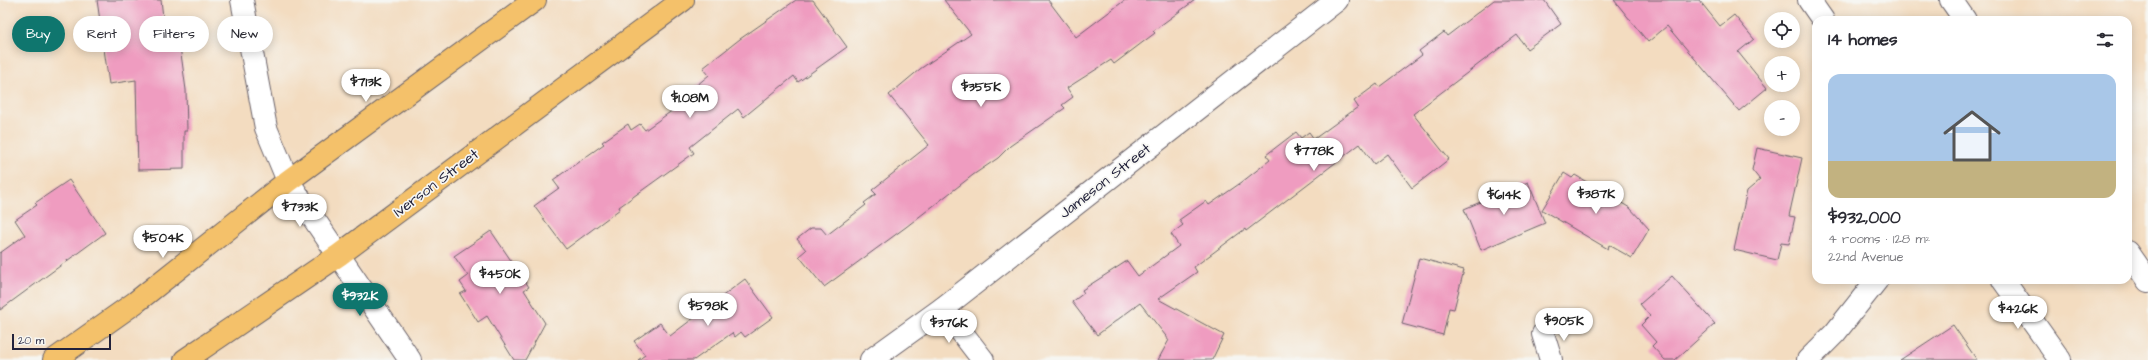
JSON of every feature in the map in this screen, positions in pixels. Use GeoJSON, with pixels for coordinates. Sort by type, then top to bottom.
{"type":"FeatureCollection","features":[{"type":"Feature","properties":{"kind":"main road"},"geometry":{"type":"LineString","coordinates":[[54,360],[136,302],[288,181],[535,0]]}},
{"type":"Feature","properties":{"kind":"main road","name":"Iverson Street"},"geometry":{"type":"LineString","coordinates":[[185,360],[339,255],[684,0]]}},
{"type":"Feature","properties":{"kind":"street"},"geometry":{"type":"LineString","coordinates":[[242,0],[266,128],[288,181],[410,360]]}},
{"type":"Feature","properties":{"kind":"street","name":"Jameson Street"},"geometry":{"type":"LineString","coordinates":[[871,360],[943,308],[1337,0]]}},
{"type":"Feature","properties":{"kind":"street"},"geometry":{"type":"LineString","coordinates":[[1809,0],[1820,16]]}},
{"type":"Feature","properties":{"kind":"street"},"geometry":{"type":"LineString","coordinates":[[1951,0],[1962,16]]}},
{"type":"Feature","properties":{"kind":"street"},"geometry":{"type":"LineString","coordinates":[[2132,258],[2148,281]]}},
{"type":"Feature","properties":{"kind":"street"},"geometry":{"type":"LineString","coordinates":[[1808,360],[1835,333],[1873,284]]}},
{"type":"Feature","properties":{"kind":"street"},"geometry":{"type":"LineString","coordinates":[[2006,284],[2060,360]]}},
{"type":"Feature","properties":{"kind":"street"},"geometry":{"type":"LineString","coordinates":[[943,308],[983,360]]}},
{"type":"Feature","properties":{"kind":"street"},"geometry":{"type":"LineString","coordinates":[[1543,334],[1551,360]]}},
{"type":"Feature","properties":{"kind":"building"},"geometry":{"type":"Polygon","coordinates":[[[97,0],[161,0],[163,16],[139,16],[139,52],[181,52],[186,90],[187,131],[184,131],[184,169],[138,170],[136,80],[109,84],[104,52],[131,52],[131,16],[99,16],[97,0]]]}},
{"type":"Feature","properties":{"kind":"building"},"geometry":{"type":"Polygon","coordinates":[[[796,0],[813,0],[847,47],[798,82],[794,76],[744,117],[738,109],[690,147],[694,153],[619,207],[620,209],[566,249],[534,206],[559,188],[553,180],[604,144],[602,142],[628,124],[631,130],[640,124],[645,130],[687,100],[684,96],[709,75],[703,68],[740,39],[796,0]]]}},
{"type":"Feature","properties":{"kind":"building"},"geometry":{"type":"Polygon","coordinates":[[[944,0],[1048,0],[1076,37],[1125,0],[1195,0],[1153,31],[1155,33],[1114,64],[1111,60],[1067,88],[1073,97],[1062,105],[1065,108],[1010,146],[998,158],[973,175],[906,227],[824,287],[799,256],[806,250],[797,239],[811,228],[821,228],[827,235],[866,205],[864,203],[876,194],[872,190],[929,145],[889,95],[920,69],[971,34],[944,0]]]}},
{"type":"Feature","properties":{"kind":"building"},"geometry":{"type":"Polygon","coordinates":[[[1494,0],[1544,0],[1561,24],[1527,49],[1517,35],[1413,114],[1449,159],[1412,188],[1387,154],[1374,164],[1360,144],[1246,231],[1245,229],[1194,267],[1197,272],[1158,299],[1224,335],[1212,360],[1158,360],[1169,340],[1140,303],[1097,335],[1072,302],[1084,293],[1082,290],[1127,261],[1138,276],[1179,246],[1171,234],[1183,225],[1179,220],[1206,201],[1209,205],[1242,182],[1270,160],[1266,155],[1296,132],[1301,138],[1309,132],[1314,139],[1358,107],[1354,101],[1377,84],[1379,87],[1422,55],[1419,51],[1444,32],[1447,36],[1494,0]]]}},
{"type":"Feature","properties":{"kind":"building"},"geometry":{"type":"Polygon","coordinates":[[[1614,0],[1699,0],[1720,26],[1734,15],[1754,39],[1738,52],[1764,84],[1764,90],[1739,111],[1667,26],[1648,42],[1614,0]]]}},
{"type":"Feature","properties":{"kind":"building"},"geometry":{"type":"Polygon","coordinates":[[[1757,148],[1802,158],[1789,216],[1795,217],[1789,244],[1781,243],[1777,260],[1734,250],[1747,191],[1760,180],[1752,170],[1757,148]]]}},
{"type":"Feature","properties":{"kind":"building"},"geometry":{"type":"Polygon","coordinates":[[[1564,173],[1572,178],[1575,175],[1630,208],[1649,229],[1632,258],[1609,245],[1608,249],[1542,210],[1564,173]]]}},
{"type":"Feature","properties":{"kind":"building"},"geometry":{"type":"Polygon","coordinates":[[[69,180],[105,233],[0,310],[0,253],[25,235],[15,220],[37,205],[35,203],[69,180]]]}},
{"type":"Feature","properties":{"kind":"building"},"geometry":{"type":"Polygon","coordinates":[[[1528,182],[1545,223],[1481,250],[1464,209],[1528,182]]]}},
{"type":"Feature","properties":{"kind":"building"},"geometry":{"type":"Polygon","coordinates":[[[491,231],[529,287],[524,290],[545,323],[525,360],[514,360],[487,316],[478,322],[460,294],[466,291],[460,282],[468,276],[454,256],[491,231]]]}},
{"type":"Feature","properties":{"kind":"building"},"geometry":{"type":"Polygon","coordinates":[[[1419,258],[1464,270],[1454,309],[1449,308],[1443,335],[1402,324],[1419,258]]]}},
{"type":"Feature","properties":{"kind":"building"},"geometry":{"type":"Polygon","coordinates":[[[1672,276],[1715,324],[1675,360],[1665,360],[1652,346],[1656,342],[1641,325],[1650,316],[1640,304],[1672,276]]]}},
{"type":"Feature","properties":{"kind":"building"},"geometry":{"type":"Polygon","coordinates":[[[745,279],[773,317],[745,337],[741,332],[735,337],[732,333],[694,360],[638,360],[645,355],[634,341],[660,323],[670,336],[745,279]]]}},
{"type":"Feature","properties":{"kind":"building"},"geometry":{"type":"Polygon","coordinates":[[[1953,325],[1977,360],[1900,360],[1953,325]]]}}]}
